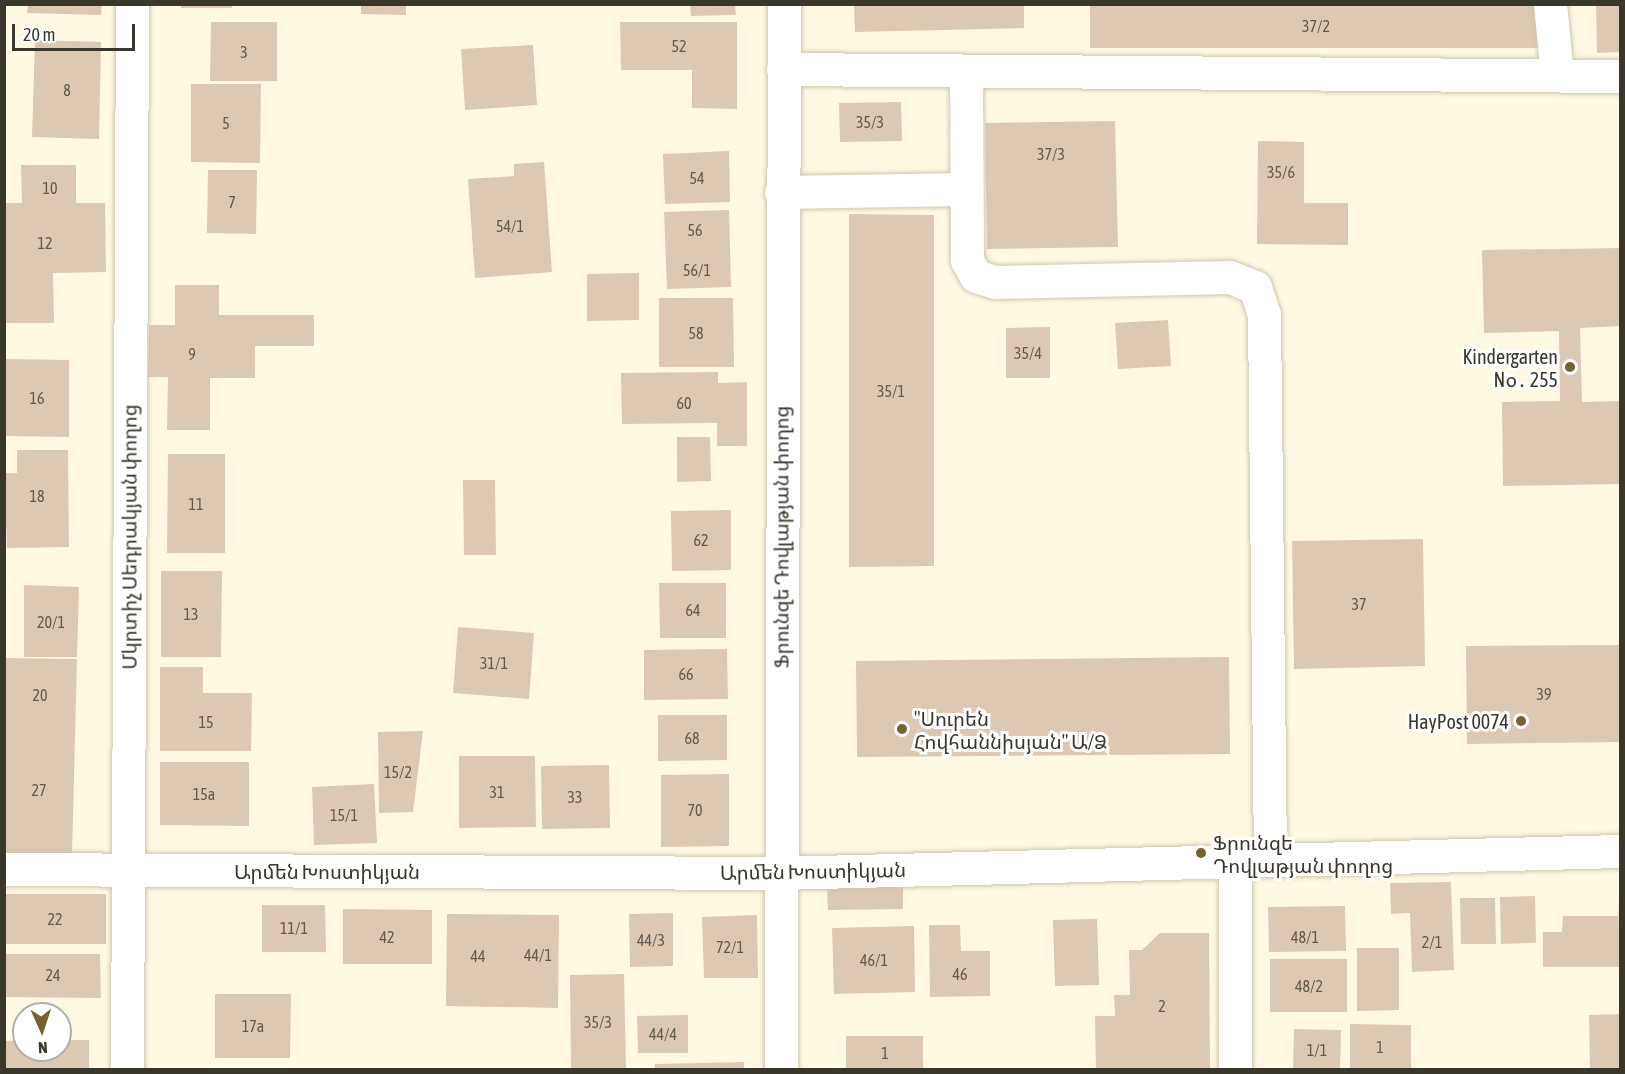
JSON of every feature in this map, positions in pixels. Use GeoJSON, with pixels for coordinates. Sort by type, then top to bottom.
{"type":"FeatureCollection","features":[{"type":"Feature","properties":{"kind":"street","name":"Մկրտիչ Սեդրակյան փողոց"},"geometry":{"type":"LineString","coordinates":[[127,1070],[132,4]]}},
{"type":"Feature","properties":{"kind":"street","name":"Ֆրունզե Դովլաթյան փողոց"},"geometry":{"type":"LineString","coordinates":[[781,1070],[781,192],[784,4]]}},
{"type":"Feature","properties":{"kind":"street"},"geometry":{"type":"LineString","coordinates":[[1550,4],[1557,75]]}},
{"type":"Feature","properties":{"kind":"street"},"geometry":{"type":"LineString","coordinates":[[783,69],[1620,76]]}},
{"type":"Feature","properties":{"kind":"street"},"geometry":{"type":"LineString","coordinates":[[966,71],[967,260],[976,276],[995,282],[1230,277],[1255,287],[1264,314],[1270,859]]}},
{"type":"Feature","properties":{"kind":"street"},"geometry":{"type":"LineString","coordinates":[[781,192],[965,189]]}},
{"type":"Feature","properties":{"kind":"street","name":"Արմեն Խոստիկյան"},"geometry":{"type":"LineString","coordinates":[[4,868],[780,873],[1235,859],[1620,851]]}},
{"type":"Feature","properties":{"kind":"street"},"geometry":{"type":"LineString","coordinates":[[1235,859],[1235,1070]]}},
{"type":"Feature","properties":{"kind":"building"},"geometry":{"type":"Polygon","coordinates":[[[28,4],[102,4],[101,15],[27,13],[28,4]]]}},
{"type":"Feature","properties":{"kind":"building"},"geometry":{"type":"Polygon","coordinates":[[[181,4],[232,4],[232,8],[181,8],[181,4]]]}},
{"type":"Feature","properties":{"kind":"building"},"geometry":{"type":"Polygon","coordinates":[[[361,4],[406,4],[406,15],[361,14],[361,4]]]}},
{"type":"Feature","properties":{"kind":"building"},"geometry":{"type":"Polygon","coordinates":[[[690,4],[735,4],[736,15],[691,16],[690,4]]]}},
{"type":"Feature","properties":{"kind":"building"},"geometry":{"type":"Polygon","coordinates":[[[854,4],[1024,4],[1024,28],[855,32],[854,4]]]}},
{"type":"Feature","properties":{"kind":"building"},"geometry":{"type":"Polygon","coordinates":[[[1090,4],[1542,4],[1542,48],[1090,48],[1090,4]]]}},
{"type":"Feature","properties":{"kind":"building"},"geometry":{"type":"Polygon","coordinates":[[[1596,4],[1620,4],[1620,52],[1597,53],[1596,4]]]}},
{"type":"Feature","properties":{"kind":"building"},"geometry":{"type":"Polygon","coordinates":[[[211,22],[277,22],[277,81],[210,81],[211,22]]]}},
{"type":"Feature","properties":{"kind":"building"},"geometry":{"type":"Polygon","coordinates":[[[620,22],[737,22],[737,109],[692,108],[692,70],[621,70],[620,22]]]}},
{"type":"Feature","properties":{"kind":"building"},"geometry":{"type":"Polygon","coordinates":[[[35,40],[101,42],[99,139],[32,137],[35,40]]]}},
{"type":"Feature","properties":{"kind":"building"},"geometry":{"type":"Polygon","coordinates":[[[533,45],[537,105],[465,110],[461,49],[533,45]]]}},
{"type":"Feature","properties":{"kind":"building"},"geometry":{"type":"Polygon","coordinates":[[[191,84],[261,84],[260,163],[191,162],[191,84]]]}},
{"type":"Feature","properties":{"kind":"building"},"geometry":{"type":"Polygon","coordinates":[[[901,102],[902,141],[840,142],[839,103],[901,102]]]}},
{"type":"Feature","properties":{"kind":"building"},"geometry":{"type":"Polygon","coordinates":[[[1115,121],[1118,247],[987,249],[985,123],[1115,121]]]}},
{"type":"Feature","properties":{"kind":"building"},"geometry":{"type":"Polygon","coordinates":[[[1258,141],[1304,142],[1304,203],[1348,203],[1348,245],[1257,244],[1258,141]]]}},
{"type":"Feature","properties":{"kind":"building"},"geometry":{"type":"Polygon","coordinates":[[[729,151],[730,202],[665,204],[663,154],[729,151]]]}},
{"type":"Feature","properties":{"kind":"building"},"geometry":{"type":"Polygon","coordinates":[[[544,162],[552,272],[475,278],[468,179],[514,176],[514,164],[544,162]]]}},
{"type":"Feature","properties":{"kind":"building"},"geometry":{"type":"Polygon","coordinates":[[[21,165],[76,165],[76,203],[105,203],[106,272],[53,273],[54,323],[4,323],[4,203],[22,203],[21,165]]]}},
{"type":"Feature","properties":{"kind":"building"},"geometry":{"type":"Polygon","coordinates":[[[208,170],[257,170],[256,234],[207,233],[208,170]]]}},
{"type":"Feature","properties":{"kind":"building"},"geometry":{"type":"Polygon","coordinates":[[[729,210],[731,287],[667,289],[664,212],[729,210]]]}},
{"type":"Feature","properties":{"kind":"building"},"geometry":{"type":"Polygon","coordinates":[[[849,214],[934,215],[934,566],[849,567],[849,214]]]}},
{"type":"Feature","properties":{"kind":"building","name":"Kindergarten Nօ․ 255"},"geometry":{"type":"Polygon","coordinates":[[[1620,248],[1620,326],[1580,328],[1582,402],[1620,401],[1620,484],[1503,486],[1502,402],[1560,401],[1559,331],[1484,333],[1482,250],[1620,248]]]}},
{"type":"Feature","properties":{"kind":"building"},"geometry":{"type":"Polygon","coordinates":[[[639,273],[639,320],[587,321],[587,274],[639,273]]]}},
{"type":"Feature","properties":{"kind":"building"},"geometry":{"type":"Polygon","coordinates":[[[175,285],[219,285],[219,315],[314,315],[314,346],[255,346],[255,378],[210,378],[210,430],[167,430],[168,377],[148,377],[149,325],[175,325],[175,285]]]}},
{"type":"Feature","properties":{"kind":"building"},"geometry":{"type":"Polygon","coordinates":[[[659,298],[733,298],[734,367],[659,367],[659,298]]]}},
{"type":"Feature","properties":{"kind":"building"},"geometry":{"type":"Polygon","coordinates":[[[1168,320],[1171,366],[1118,369],[1115,323],[1168,320]]]}},
{"type":"Feature","properties":{"kind":"building"},"geometry":{"type":"Polygon","coordinates":[[[1050,327],[1050,378],[1006,378],[1006,328],[1050,327]]]}},
{"type":"Feature","properties":{"kind":"building"},"geometry":{"type":"Polygon","coordinates":[[[4,359],[69,360],[69,437],[4,436],[4,359]]]}},
{"type":"Feature","properties":{"kind":"building"},"geometry":{"type":"Polygon","coordinates":[[[718,372],[718,383],[747,382],[747,446],[717,446],[717,423],[622,424],[621,373],[718,372]]]}},
{"type":"Feature","properties":{"kind":"building"},"geometry":{"type":"Polygon","coordinates":[[[677,437],[710,437],[711,481],[677,482],[677,437]]]}},
{"type":"Feature","properties":{"kind":"building"},"geometry":{"type":"Polygon","coordinates":[[[17,450],[68,450],[69,547],[7,548],[4,473],[17,473],[17,450]]]}},
{"type":"Feature","properties":{"kind":"building"},"geometry":{"type":"Polygon","coordinates":[[[168,454],[225,454],[225,553],[167,553],[168,454]]]}},
{"type":"Feature","properties":{"kind":"building"},"geometry":{"type":"Polygon","coordinates":[[[463,480],[495,480],[496,555],[464,555],[463,480]]]}},
{"type":"Feature","properties":{"kind":"building"},"geometry":{"type":"Polygon","coordinates":[[[731,510],[731,570],[672,571],[671,511],[731,510]]]}},
{"type":"Feature","properties":{"kind":"building"},"geometry":{"type":"Polygon","coordinates":[[[1423,539],[1425,666],[1294,669],[1292,541],[1423,539]]]}},
{"type":"Feature","properties":{"kind":"building"},"geometry":{"type":"Polygon","coordinates":[[[161,571],[222,571],[221,657],[161,657],[161,571]]]}},
{"type":"Feature","properties":{"kind":"building"},"geometry":{"type":"Polygon","coordinates":[[[659,583],[726,583],[726,638],[660,638],[659,583]]]}},
{"type":"Feature","properties":{"kind":"building"},"geometry":{"type":"Polygon","coordinates":[[[24,585],[79,587],[77,657],[24,657],[24,585]]]}},
{"type":"Feature","properties":{"kind":"building"},"geometry":{"type":"Polygon","coordinates":[[[458,627],[534,633],[529,699],[453,693],[458,627]]]}},
{"type":"Feature","properties":{"kind":"building"},"geometry":{"type":"Polygon","coordinates":[[[1620,645],[1620,742],[1467,744],[1466,646],[1620,645]]]}},
{"type":"Feature","properties":{"kind":"building"},"geometry":{"type":"Polygon","coordinates":[[[727,649],[728,699],[644,700],[644,650],[727,649]]]}},
{"type":"Feature","properties":{"kind":"building"},"geometry":{"type":"Polygon","coordinates":[[[1229,657],[1230,754],[857,757],[856,661],[1229,657]]]}},
{"type":"Feature","properties":{"kind":"building"},"geometry":{"type":"Polygon","coordinates":[[[5,658],[77,659],[72,854],[4,853],[5,658]]]}},
{"type":"Feature","properties":{"kind":"building"},"geometry":{"type":"Polygon","coordinates":[[[160,667],[203,667],[203,693],[252,693],[251,751],[160,751],[160,667]]]}},
{"type":"Feature","properties":{"kind":"building"},"geometry":{"type":"Polygon","coordinates":[[[658,715],[727,715],[727,760],[658,761],[658,715]]]}},
{"type":"Feature","properties":{"kind":"building"},"geometry":{"type":"Polygon","coordinates":[[[423,731],[413,812],[379,813],[378,732],[423,731]]]}},
{"type":"Feature","properties":{"kind":"building"},"geometry":{"type":"Polygon","coordinates":[[[459,756],[535,756],[536,827],[459,828],[459,756]]]}},
{"type":"Feature","properties":{"kind":"building"},"geometry":{"type":"Polygon","coordinates":[[[160,762],[249,762],[249,826],[160,825],[160,762]]]}},
{"type":"Feature","properties":{"kind":"building"},"geometry":{"type":"Polygon","coordinates":[[[609,765],[610,828],[542,829],[541,766],[609,765]]]}},
{"type":"Feature","properties":{"kind":"building"},"geometry":{"type":"Polygon","coordinates":[[[729,774],[729,846],[661,847],[661,775],[729,774]]]}},
{"type":"Feature","properties":{"kind":"building"},"geometry":{"type":"Polygon","coordinates":[[[374,784],[377,843],[314,845],[312,787],[374,784]]]}},
{"type":"Feature","properties":{"kind":"building"},"geometry":{"type":"Polygon","coordinates":[[[1451,882],[1454,970],[1412,972],[1410,913],[1391,914],[1390,883],[1451,882]]]}},
{"type":"Feature","properties":{"kind":"building"},"geometry":{"type":"Polygon","coordinates":[[[903,886],[903,909],[828,910],[827,887],[903,886]]]}},
{"type":"Feature","properties":{"kind":"building"},"geometry":{"type":"Polygon","coordinates":[[[4,894],[106,894],[106,944],[4,944],[4,894]]]}},
{"type":"Feature","properties":{"kind":"building"},"geometry":{"type":"Polygon","coordinates":[[[1535,896],[1536,943],[1501,944],[1500,897],[1535,896]]]}},
{"type":"Feature","properties":{"kind":"building"},"geometry":{"type":"Polygon","coordinates":[[[1618,896],[1620,967],[1543,967],[1543,932],[1562,932],[1563,916],[1618,916],[1618,896]]]}},
{"type":"Feature","properties":{"kind":"building"},"geometry":{"type":"Polygon","coordinates":[[[1460,898],[1495,898],[1496,944],[1461,944],[1460,898]]]}},
{"type":"Feature","properties":{"kind":"building"},"geometry":{"type":"Polygon","coordinates":[[[262,905],[325,905],[326,952],[262,952],[262,905]]]}},
{"type":"Feature","properties":{"kind":"building"},"geometry":{"type":"Polygon","coordinates":[[[1345,906],[1346,951],[1269,952],[1268,907],[1345,906]]]}},
{"type":"Feature","properties":{"kind":"building"},"geometry":{"type":"Polygon","coordinates":[[[343,909],[432,910],[432,964],[343,964],[343,909]]]}},
{"type":"Feature","properties":{"kind":"building"},"geometry":{"type":"Polygon","coordinates":[[[673,913],[673,966],[630,967],[629,914],[673,913]]]}},
{"type":"Feature","properties":{"kind":"building"},"geometry":{"type":"Polygon","coordinates":[[[447,914],[559,915],[558,1008],[446,1006],[447,914]]]}},
{"type":"Feature","properties":{"kind":"building"},"geometry":{"type":"Polygon","coordinates":[[[757,915],[758,978],[704,978],[702,917],[757,915]]]}},
{"type":"Feature","properties":{"kind":"building"},"geometry":{"type":"Polygon","coordinates":[[[1097,919],[1099,985],[1055,986],[1053,920],[1097,919]]]}},
{"type":"Feature","properties":{"kind":"building"},"geometry":{"type":"Polygon","coordinates":[[[929,925],[960,925],[961,951],[990,951],[990,996],[930,997],[929,925]]]}},
{"type":"Feature","properties":{"kind":"building"},"geometry":{"type":"Polygon","coordinates":[[[914,926],[915,992],[834,994],[832,928],[914,926]]]}},
{"type":"Feature","properties":{"kind":"building"},"geometry":{"type":"Polygon","coordinates":[[[1160,933],[1209,933],[1210,1070],[1096,1070],[1095,1016],[1115,1016],[1114,995],[1130,995],[1129,950],[1142,950],[1160,933]]]}},
{"type":"Feature","properties":{"kind":"building"},"geometry":{"type":"Polygon","coordinates":[[[1357,948],[1399,948],[1399,1010],[1357,1011],[1357,948]]]}},
{"type":"Feature","properties":{"kind":"building"},"geometry":{"type":"Polygon","coordinates":[[[4,954],[100,954],[101,998],[4,997],[4,954]]]}},
{"type":"Feature","properties":{"kind":"building"},"geometry":{"type":"Polygon","coordinates":[[[1270,959],[1347,959],[1347,1012],[1270,1012],[1270,959]]]}},
{"type":"Feature","properties":{"kind":"building"},"geometry":{"type":"Polygon","coordinates":[[[624,974],[626,1070],[571,1070],[570,975],[624,974]]]}},
{"type":"Feature","properties":{"kind":"building"},"geometry":{"type":"Polygon","coordinates":[[[215,994],[291,994],[290,1058],[215,1058],[215,994]]]}},
{"type":"Feature","properties":{"kind":"building"},"geometry":{"type":"Polygon","coordinates":[[[1620,1014],[1620,1070],[1590,1070],[1589,1015],[1620,1014]]]}},
{"type":"Feature","properties":{"kind":"building"},"geometry":{"type":"Polygon","coordinates":[[[688,1015],[688,1053],[638,1053],[637,1016],[688,1015]]]}},
{"type":"Feature","properties":{"kind":"building"},"geometry":{"type":"Polygon","coordinates":[[[1350,1024],[1411,1025],[1411,1070],[1350,1070],[1350,1024]]]}},
{"type":"Feature","properties":{"kind":"building"},"geometry":{"type":"Polygon","coordinates":[[[1294,1029],[1341,1030],[1340,1070],[1293,1070],[1294,1029]]]}},
{"type":"Feature","properties":{"kind":"building"},"geometry":{"type":"Polygon","coordinates":[[[846,1036],[923,1036],[923,1070],[846,1070],[846,1036]]]}},
{"type":"Feature","properties":{"kind":"building"},"geometry":{"type":"Polygon","coordinates":[[[72,1040],[89,1040],[89,1070],[4,1070],[4,1041],[12,1041],[12,1062],[72,1062],[72,1040]]]}},
{"type":"Feature","properties":{"kind":"building"},"geometry":{"type":"Polygon","coordinates":[[[744,1062],[744,1070],[655,1070],[655,1064],[744,1062]]]}},
{"type":"Feature","properties":{"kind":"place","name":"Kindergarten Nօ․ 255"},"geometry":{"type":"Point","coordinates":[1570,367]}},
{"type":"Feature","properties":{"kind":"place","name":"HayPost 0074"},"geometry":{"type":"Point","coordinates":[1521,721]}},
{"type":"Feature","properties":{"kind":"place","name":"\"Սուրեն Հովհաննիսյան\" Ա/Ձ"},"geometry":{"type":"Point","coordinates":[902,729]}},
{"type":"Feature","properties":{"kind":"place","name":"Ֆրունզե Դովլաթյան փողոց"},"geometry":{"type":"Point","coordinates":[1201,853]}}]}
